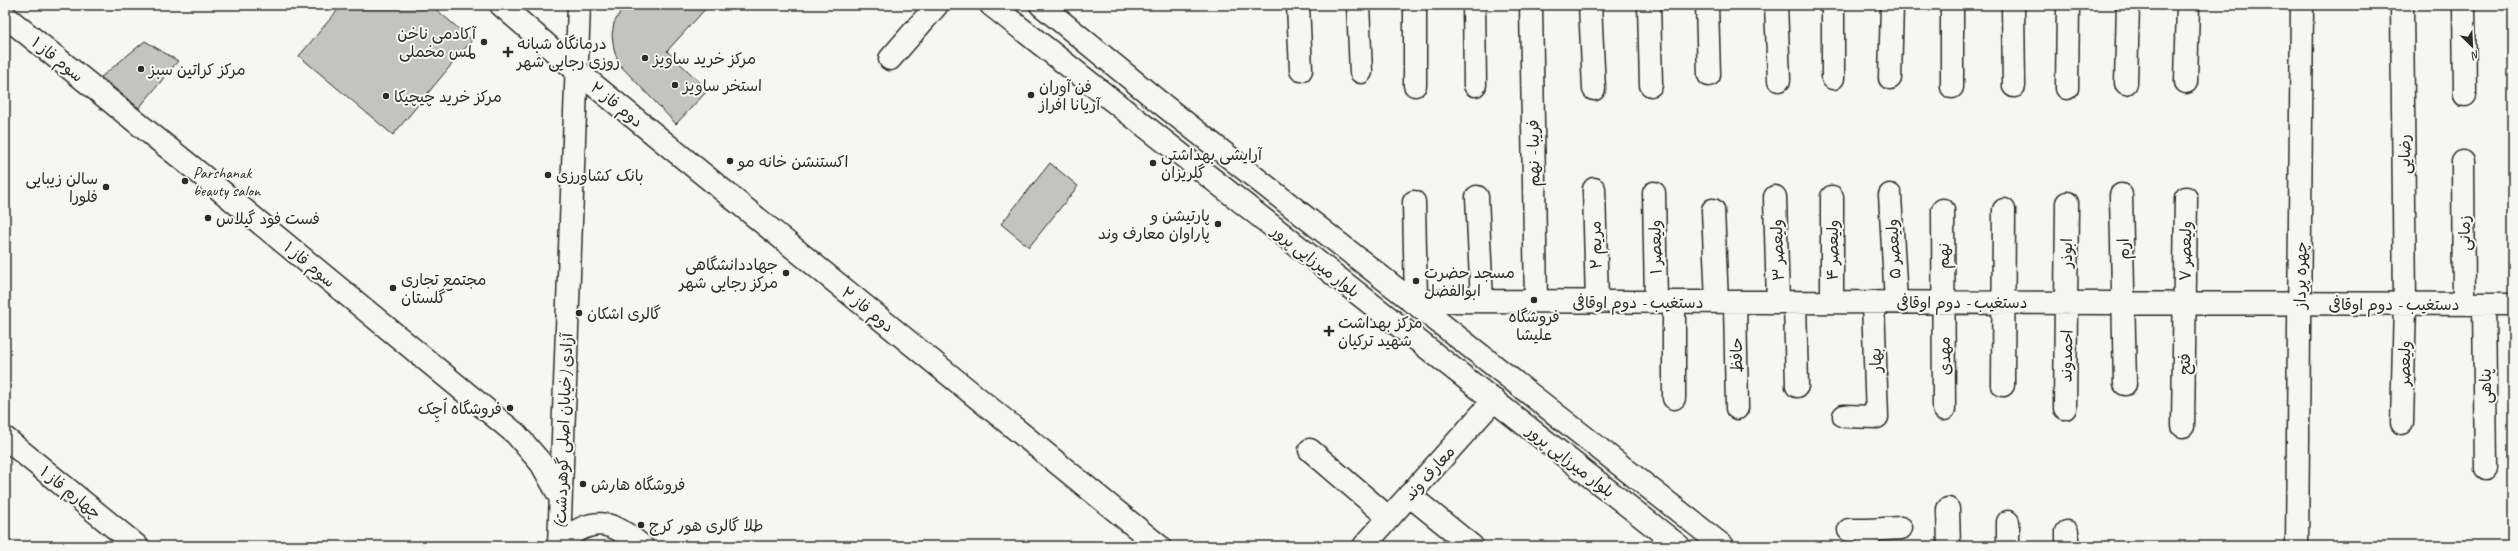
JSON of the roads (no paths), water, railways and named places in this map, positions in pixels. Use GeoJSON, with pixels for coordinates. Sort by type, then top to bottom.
{"type":"FeatureCollection","features":[{"type":"Feature","properties":{"kind":"street","name":"دوم فاز ۲"},"geometry":{"type":"LineString","coordinates":[[501,5],[578,72],[1159,546]]}},
{"type":"Feature","properties":{"kind":"street","name":"آزادی (خیابان اصلی گوهردشت)"},"geometry":{"type":"LineString","coordinates":[[559,545],[578,72],[579,5]]}},
{"type":"Feature","properties":{"kind":"street"},"geometry":{"type":"LineString","coordinates":[[890,59],[937,5]]}},
{"type":"Feature","properties":{"kind":"street","name":"بلوار میرزایی پرور"},"geometry":{"type":"LineString","coordinates":[[991,5],[1680,546]]}},
{"type":"Feature","properties":{"kind":"street","name":"بلوار میرزایی پرور"},"geometry":{"type":"LineString","coordinates":[[1041,5],[1158,101],[1723,546]]}},
{"type":"Feature","properties":{"kind":"street"},"geometry":{"type":"LineString","coordinates":[[1298,5],[1301,70]]}},
{"type":"Feature","properties":{"kind":"street"},"geometry":{"type":"LineString","coordinates":[[1358,5],[1361,72]]}},
{"type":"Feature","properties":{"kind":"street"},"geometry":{"type":"LineString","coordinates":[[1415,5],[1415,85]]}},
{"type":"Feature","properties":{"kind":"street"},"geometry":{"type":"LineString","coordinates":[[1474,5],[1475,85]]}},
{"type":"Feature","properties":{"kind":"street","name":"فریبا - نهم"},"geometry":{"type":"LineString","coordinates":[[1531,5],[1536,301]]}},
{"type":"Feature","properties":{"kind":"street"},"geometry":{"type":"LineString","coordinates":[[1590,5],[1594,89]]}},
{"type":"Feature","properties":{"kind":"street"},"geometry":{"type":"LineString","coordinates":[[1649,5],[1651,85]]}},
{"type":"Feature","properties":{"kind":"street"},"geometry":{"type":"LineString","coordinates":[[1707,5],[1709,75]]}},
{"type":"Feature","properties":{"kind":"street"},"geometry":{"type":"LineString","coordinates":[[1776,5],[1779,80]]}},
{"type":"Feature","properties":{"kind":"street"},"geometry":{"type":"LineString","coordinates":[[1832,78],[1833,5]]}},
{"type":"Feature","properties":{"kind":"street"},"geometry":{"type":"LineString","coordinates":[[1890,78],[1892,5]]}},
{"type":"Feature","properties":{"kind":"street"},"geometry":{"type":"LineString","coordinates":[[1952,5],[1952,87]]}},
{"type":"Feature","properties":{"kind":"street"},"geometry":{"type":"LineString","coordinates":[[2013,5],[2014,86]]}},
{"type":"Feature","properties":{"kind":"street"},"geometry":{"type":"LineString","coordinates":[[2067,88],[2068,5]]}},
{"type":"Feature","properties":{"kind":"street"},"geometry":{"type":"LineString","coordinates":[[2126,82],[2128,5]]}},
{"type":"Feature","properties":{"kind":"street"},"geometry":{"type":"LineString","coordinates":[[2186,82],[2188,5]]}},
{"type":"Feature","properties":{"kind":"street","name":"چهره پرداز"},"geometry":{"type":"LineString","coordinates":[[2297,546],[2302,5]]}},
{"type":"Feature","properties":{"kind":"street","name":"رضایی"},"geometry":{"type":"LineString","coordinates":[[2402,5],[2405,304]]}},
{"type":"Feature","properties":{"kind":"street"},"geometry":{"type":"LineString","coordinates":[[2464,5],[2465,95]]}},
{"type":"Feature","properties":{"kind":"street","name":"سوم فاز ۱"},"geometry":{"type":"LineString","coordinates":[[5,16],[209,181],[516,434],[541,463],[560,497]]}},
{"type":"Feature","properties":{"kind":"street","name":"زمانی"},"geometry":{"type":"LineString","coordinates":[[2463,162],[2474,304]]}},
{"type":"Feature","properties":{"kind":"street","name":"مریم ۲"},"geometry":{"type":"LineString","coordinates":[[1594,189],[1597,302]]}},
{"type":"Feature","properties":{"kind":"street","name":"ولیعصر ۱"},"geometry":{"type":"LineString","coordinates":[[1654,192],[1674,398]]}},
{"type":"Feature","properties":{"kind":"street","name":"ولیعصر ۵"},"geometry":{"type":"LineString","coordinates":[[1890,195],[1896,302]]}},
{"type":"Feature","properties":{"kind":"street","name":"ارم"},"geometry":{"type":"LineString","coordinates":[[2122,195],[2126,384]]}},
{"type":"Feature","properties":{"kind":"street"},"geometry":{"type":"LineString","coordinates":[[1477,197],[1482,301]]}},
{"type":"Feature","properties":{"kind":"street","name":"ولیعصر ۳"},"geometry":{"type":"LineString","coordinates":[[1775,197],[1798,386]]}},
{"type":"Feature","properties":{"kind":"street","name":"ولیعصر ۴"},"geometry":{"type":"LineString","coordinates":[[1832,197],[1832,302]]}},
{"type":"Feature","properties":{"kind":"street","name":"ولیعصر ۷"},"geometry":{"type":"LineString","coordinates":[[2185,303],[2186,198]]}},
{"type":"Feature","properties":{"kind":"street"},"geometry":{"type":"LineString","coordinates":[[1413,301],[1414,202]]}},
{"type":"Feature","properties":{"kind":"street","name":"ابوذر"},"geometry":{"type":"LineString","coordinates":[[2066,303],[2067,203]]}},
{"type":"Feature","properties":{"kind":"street","name":"حافظ"},"geometry":{"type":"LineString","coordinates":[[1713,210],[1726,302],[1737,408]]}},
{"type":"Feature","properties":{"kind":"street","name":"نهم"},"geometry":{"type":"LineString","coordinates":[[1943,210],[1943,302]]}},
{"type":"Feature","properties":{"kind":"street"},"geometry":{"type":"LineString","coordinates":[[2003,385],[2004,210]]}},
{"type":"Feature","properties":{"kind":"street","name":"دستغیب - دوم اوقافی"},"geometry":{"type":"LineString","coordinates":[[1413,301],[2513,304]]}},
{"type":"Feature","properties":{"kind":"street","name":"بهار"},"geometry":{"type":"LineString","coordinates":[[1844,416],[1877,417],[1873,302]]}},
{"type":"Feature","properties":{"kind":"street","name":"مهدی"},"geometry":{"type":"LineString","coordinates":[[1943,302],[1944,409]]}},
{"type":"Feature","properties":{"kind":"street","name":"احمدوند"},"geometry":{"type":"LineString","coordinates":[[2065,408],[2066,303]]}},
{"type":"Feature","properties":{"kind":"street","name":"فتح"},"geometry":{"type":"LineString","coordinates":[[2183,426],[2185,303]]}},
{"type":"Feature","properties":{"kind":"street","name":"ولیعصر"},"geometry":{"type":"LineString","coordinates":[[2402,423],[2405,304]]}},
{"type":"Feature","properties":{"kind":"street","name":"پناهی"},"geometry":{"type":"LineString","coordinates":[[2474,304],[2486,468]]}},
{"type":"Feature","properties":{"kind":"street","name":"معارف وند"},"geometry":{"type":"LineString","coordinates":[[1364,546],[1494,400]]}},
{"type":"Feature","properties":{"kind":"street","name":"چهارم فاز ۱"},"geometry":{"type":"LineString","coordinates":[[5,438],[137,546]]}},
{"type":"Feature","properties":{"kind":"street"},"geometry":{"type":"LineString","coordinates":[[1310,450],[1389,518]]}},
{"type":"Feature","properties":{"kind":"street"},"geometry":{"type":"LineString","coordinates":[[1409,495],[1472,546]]}},
{"type":"Feature","properties":{"kind":"street"},"geometry":{"type":"LineString","coordinates":[[1948,509],[1949,546]]}},
{"type":"Feature","properties":{"kind":"street"},"geometry":{"type":"LineString","coordinates":[[2008,522],[2008,546]]}},
{"type":"Feature","properties":{"kind":"street"},"geometry":{"type":"LineString","coordinates":[[559,545],[572,533],[585,527],[599,525],[613,526],[623,530],[642,546]]}},
{"type":"Feature","properties":{"kind":"street"},"geometry":{"type":"LineString","coordinates":[[1862,535],[1901,528]]}},
{"type":"Feature","properties":{"kind":"place","name":"آکادمی ناخن لمس مخملی"},"geometry":{"type":"Point","coordinates":[484,42]}},
{"type":"Feature","properties":{"kind":"place","name":"درمانگاه شبانه روزی رجایی شهر"},"geometry":{"type":"Point","coordinates":[508,52]}},
{"type":"Feature","properties":{"kind":"place","name":"مرکز خرید ساویز"},"geometry":{"type":"Point","coordinates":[645,58]}},
{"type":"Feature","properties":{"kind":"place","name":"مرکز کراتین سبز"},"geometry":{"type":"Point","coordinates":[141,69]}},
{"type":"Feature","properties":{"kind":"place","name":"استخر ساویز"},"geometry":{"type":"Point","coordinates":[675,85]}},
{"type":"Feature","properties":{"kind":"place","name":"فن آوران آریانا افراز"},"geometry":{"type":"Point","coordinates":[1031,95]}},
{"type":"Feature","properties":{"kind":"place","name":"مرکز خرید چیچیکا"},"geometry":{"type":"Point","coordinates":[386,96]}},
{"type":"Feature","properties":{"kind":"place","name":"اکستنشن خانه مو"},"geometry":{"type":"Point","coordinates":[730,161]}},
{"type":"Feature","properties":{"kind":"place","name":"آرایشی بهداشتی گلریزان"},"geometry":{"type":"Point","coordinates":[1153,163]}},
{"type":"Feature","properties":{"kind":"place","name":"بانک کشاورزی"},"geometry":{"type":"Point","coordinates":[548,175]}},
{"type":"Feature","properties":{"kind":"place","name":"Parshanak beauty salon"},"geometry":{"type":"Point","coordinates":[185,181]}},
{"type":"Feature","properties":{"kind":"place","name":"سالن زیبایی فلورا"},"geometry":{"type":"Point","coordinates":[106,187]}},
{"type":"Feature","properties":{"kind":"place","name":"فست فود گیلاس"},"geometry":{"type":"Point","coordinates":[208,218]}},
{"type":"Feature","properties":{"kind":"place","name":"پارتیشن و پاراوان معارف وند"},"geometry":{"type":"Point","coordinates":[1218,224]}},
{"type":"Feature","properties":{"kind":"place","name":"جهاددانشگاهی مرکز رجایی شهر"},"geometry":{"type":"Point","coordinates":[786,273]}},
{"type":"Feature","properties":{"kind":"place","name":"مسجد حضرت ابوالفضل"},"geometry":{"type":"Point","coordinates":[1416,281]}},
{"type":"Feature","properties":{"kind":"place","name":"مجتمع تجاری گلستان"},"geometry":{"type":"Point","coordinates":[393,288]}},
{"type":"Feature","properties":{"kind":"place","name":"فروشگاه علیشا"},"geometry":{"type":"Point","coordinates":[1534,300]}},
{"type":"Feature","properties":{"kind":"place","name":"گالری اشکان"},"geometry":{"type":"Point","coordinates":[579,313]}},
{"type":"Feature","properties":{"kind":"place","name":"مرکز بهداشت شهید ترکیان"},"geometry":{"type":"Point","coordinates":[1329,331]}},
{"type":"Feature","properties":{"kind":"place","name":"فروشگاه اُچِک"},"geometry":{"type":"Point","coordinates":[510,408]}},
{"type":"Feature","properties":{"kind":"place","name":"فروشگاه هارش"},"geometry":{"type":"Point","coordinates":[583,484]}},
{"type":"Feature","properties":{"kind":"place","name":"طلا گالری هور کرج"},"geometry":{"type":"Point","coordinates":[641,525]}}]}
